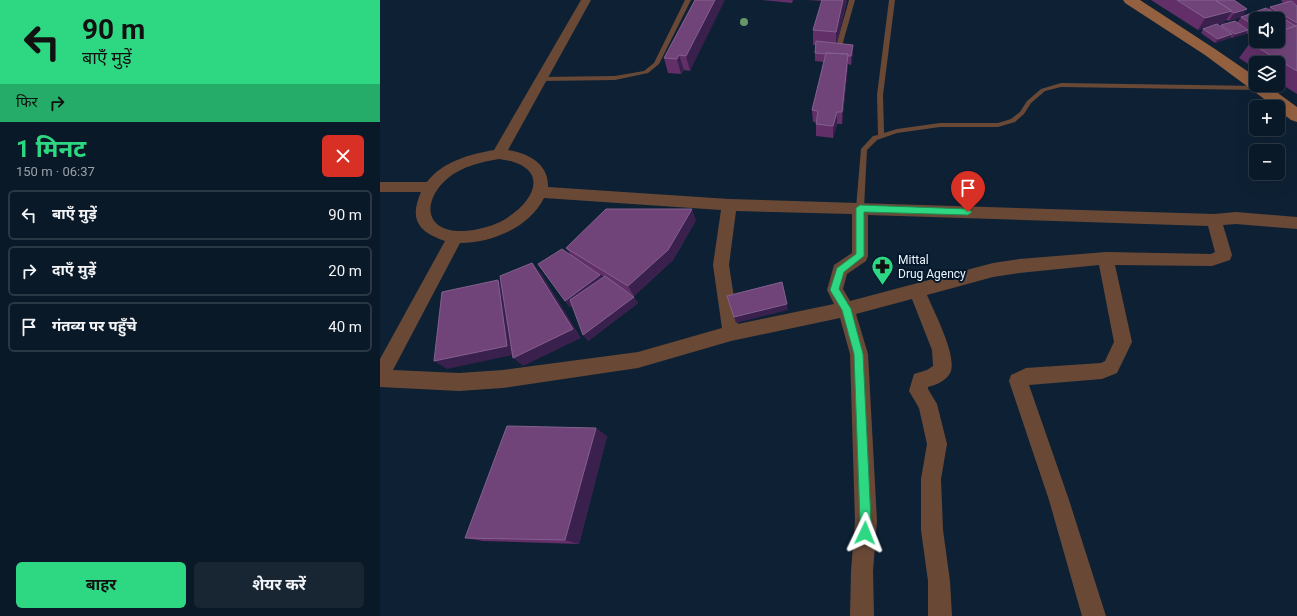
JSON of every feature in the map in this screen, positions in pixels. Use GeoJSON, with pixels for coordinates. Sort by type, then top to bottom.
{"type":"FeatureCollection","features":[{"type":"Feature","properties":{"kind":"street"},"geometry":{"type":"LineString","coordinates":[[499,154],[586,0]]}},
{"type":"Feature","properties":{"kind":"street"},"geometry":{"type":"LineString","coordinates":[[1130,0],[1210,52],[1249,80]]}},
{"type":"Feature","properties":{"kind":"street"},"geometry":{"type":"LineString","coordinates":[[1266,92],[1296,115]]}},
{"type":"Feature","properties":{"kind":"street"},"geometry":{"type":"LineString","coordinates":[[499,154],[521,157],[536,167],[540,174],[541,183],[539,192],[528,209],[507,225],[481,235],[455,237],[434,230],[426,223],[422,206],[431,187],[439,178],[461,164],[474,159],[499,154]]}},
{"type":"Feature","properties":{"kind":"street"},"geometry":{"type":"LineString","coordinates":[[380,187],[431,187]]}},
{"type":"Feature","properties":{"kind":"street"},"geometry":{"type":"LineString","coordinates":[[539,192],[729,205],[1214,220],[1236,218],[1297,223]]}},
{"type":"Feature","properties":{"kind":"street"},"geometry":{"type":"LineString","coordinates":[[729,205],[721,265],[731,333]]}},
{"type":"Feature","properties":{"kind":"street"},"geometry":{"type":"LineString","coordinates":[[860,208],[860,256],[840,270],[835,290],[846,309],[859,354],[866,521],[862,571],[862,616]]}},
{"type":"Feature","properties":{"kind":"street"},"geometry":{"type":"LineString","coordinates":[[455,237],[380,378],[459,382],[504,379],[638,360],[731,333],[846,309],[917,292],[993,270],[1019,266],[1106,258],[1212,260],[1224,255],[1214,220]]}},
{"type":"Feature","properties":{"kind":"street"},"geometry":{"type":"LineString","coordinates":[[1094,616],[1059,500],[1018,381],[1026,377],[1102,371],[1111,367],[1123,342],[1106,258]]}},
{"type":"Feature","properties":{"kind":"street"},"geometry":{"type":"LineString","coordinates":[[917,292],[941,350],[942,370],[931,378],[921,380],[918,390],[928,404],[937,444],[930,479],[932,530],[939,581],[940,616]]}},
{"type":"Feature","properties":{"kind":"lane"},"geometry":{"type":"LineString","coordinates":[[542,79],[615,78],[646,72],[656,64],[688,0]]}},
{"type":"Feature","properties":{"kind":"lane"},"geometry":{"type":"LineString","coordinates":[[839,46],[852,0]]}},
{"type":"Feature","properties":{"kind":"lane"},"geometry":{"type":"LineString","coordinates":[[881,136],[880,95],[892,0]]}},
{"type":"Feature","properties":{"kind":"lane"},"geometry":{"type":"LineString","coordinates":[[860,208],[864,149],[875,138],[881,136],[897,131],[940,125],[998,125],[1013,121],[1022,113],[1029,102],[1043,90],[1061,85],[1249,86]]}},
{"type":"Feature","properties":{"kind":"building"},"geometry":{"type":"Polygon","coordinates":[[[695,0],[715,0],[686,56],[679,55],[677,59],[664,58],[695,0]]]}},
{"type":"Feature","properties":{"kind":"building"},"geometry":{"type":"Polygon","coordinates":[[[822,0],[843,0],[836,32],[813,30],[822,0]]]}},
{"type":"Feature","properties":{"kind":"building"},"geometry":{"type":"Polygon","coordinates":[[[1177,0],[1215,0],[1232,11],[1205,18],[1177,0]]]}},
{"type":"Feature","properties":{"kind":"building"},"geometry":{"type":"Polygon","coordinates":[[[1215,0],[1234,0],[1247,9],[1234,13],[1215,0]]]}},
{"type":"Feature","properties":{"kind":"building"},"geometry":{"type":"Polygon","coordinates":[[[1291,1],[1297,6],[1297,23],[1285,16],[1285,12],[1278,12],[1270,7],[1291,1]]]}},
{"type":"Feature","properties":{"kind":"building"},"geometry":{"type":"Polygon","coordinates":[[[1266,8],[1273,12],[1255,12],[1266,8]]]}},
{"type":"Feature","properties":{"kind":"building"},"geometry":{"type":"Polygon","coordinates":[[[1249,14],[1249,22],[1241,17],[1249,14]]]}},
{"type":"Feature","properties":{"kind":"building"},"geometry":{"type":"Polygon","coordinates":[[[1285,19],[1296,26],[1285,30],[1285,19]]]}},
{"type":"Feature","properties":{"kind":"building"},"geometry":{"type":"Polygon","coordinates":[[[1235,21],[1248,30],[1235,34],[1221,25],[1235,21]]]}},
{"type":"Feature","properties":{"kind":"building"},"geometry":{"type":"Polygon","coordinates":[[[1217,24],[1232,34],[1218,39],[1203,29],[1217,24]]]}},
{"type":"Feature","properties":{"kind":"building"},"geometry":{"type":"Polygon","coordinates":[[[1297,25],[1297,71],[1285,64],[1285,56],[1272,56],[1258,48],[1285,48],[1285,29],[1297,25]]]}},
{"type":"Feature","properties":{"kind":"building"},"geometry":{"type":"Polygon","coordinates":[[[816,41],[853,45],[851,56],[848,56],[848,54],[815,53],[816,41]]]}},
{"type":"Feature","properties":{"kind":"building"},"geometry":{"type":"Polygon","coordinates":[[[826,53],[848,54],[842,112],[837,112],[833,126],[816,124],[818,111],[812,110],[826,53]]]}},
{"type":"Feature","properties":{"kind":"building"},"geometry":{"type":"Polygon","coordinates":[[[606,209],[692,209],[668,250],[628,286],[566,248],[606,209]]]}},
{"type":"Feature","properties":{"kind":"building"},"geometry":{"type":"Polygon","coordinates":[[[562,249],[600,275],[565,301],[538,264],[562,249]]]}},
{"type":"Feature","properties":{"kind":"building"},"geometry":{"type":"Polygon","coordinates":[[[532,263],[573,329],[513,358],[500,276],[532,263]]]}},
{"type":"Feature","properties":{"kind":"building"},"geometry":{"type":"Polygon","coordinates":[[[605,276],[634,297],[583,335],[570,300],[605,276]]]}},
{"type":"Feature","properties":{"kind":"building"},"geometry":{"type":"Polygon","coordinates":[[[498,280],[507,346],[434,361],[442,292],[498,280]]]}},
{"type":"Feature","properties":{"kind":"building"},"geometry":{"type":"Polygon","coordinates":[[[782,282],[787,304],[734,317],[727,296],[782,282]]]}},
{"type":"Feature","properties":{"kind":"building"},"geometry":{"type":"Polygon","coordinates":[[[507,426],[596,428],[565,540],[465,538],[507,426]]]}},
{"type":"Feature","properties":{"kind":"place","name":"Mittal Drug Agency"},"geometry":{"type":"Point","coordinates":[882,286]}},
{"type":"Feature","properties":{"kind":"route"},"geometry":{"type":"LineString","coordinates":[[865,533],[866,521],[863,431],[859,354],[846,309],[835,290],[840,270],[860,256],[860,208],[968,212]]}}]}
